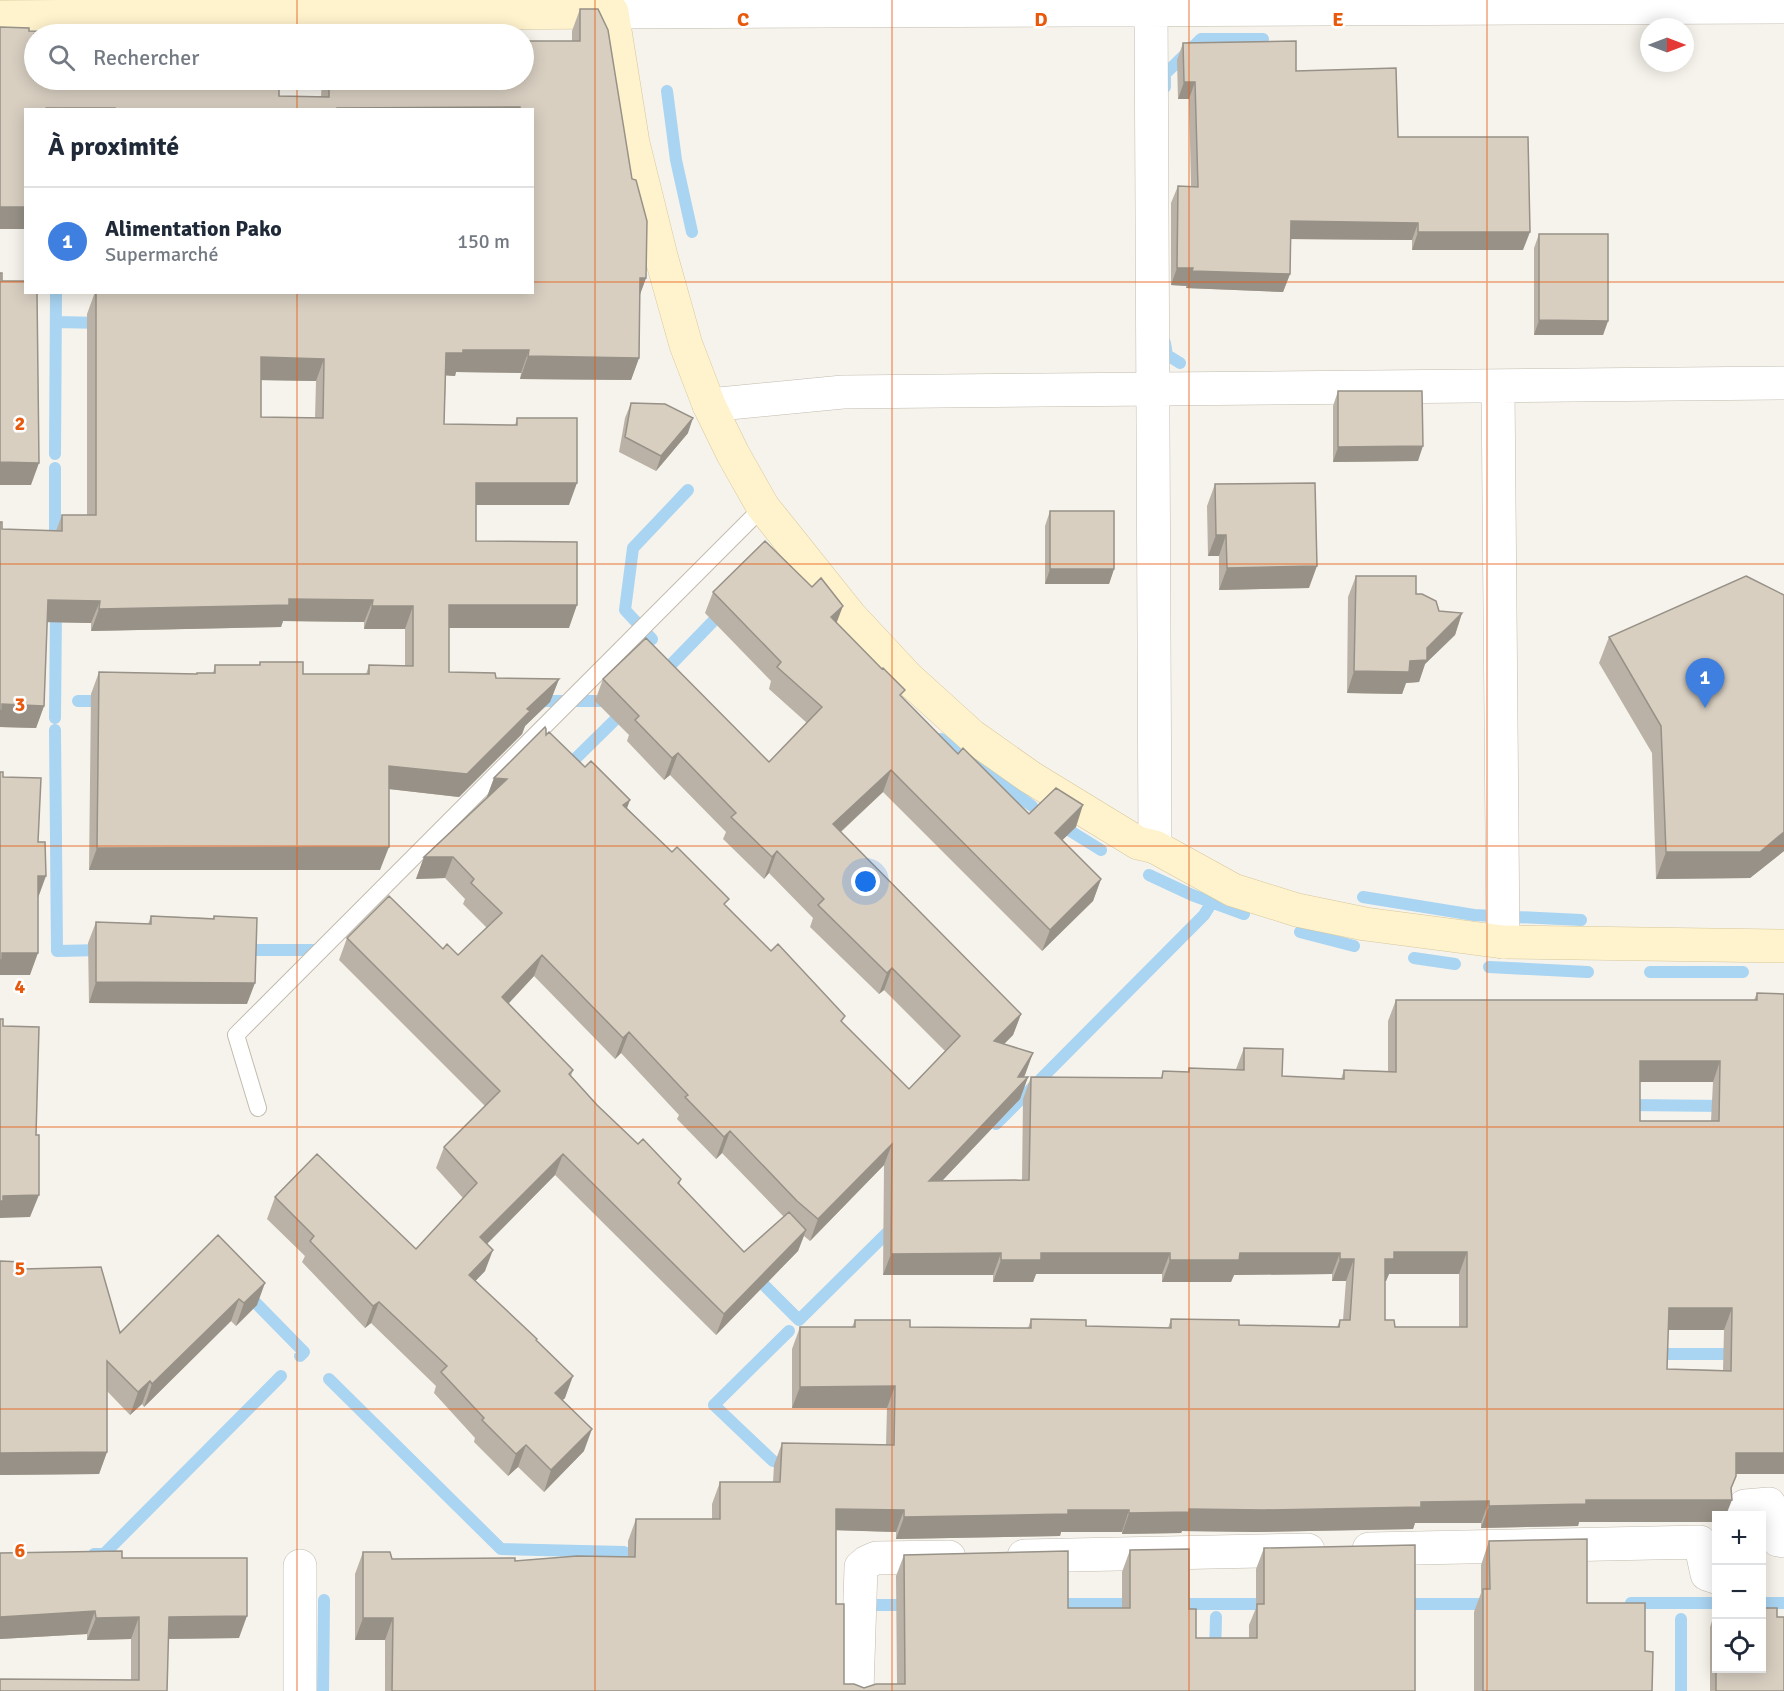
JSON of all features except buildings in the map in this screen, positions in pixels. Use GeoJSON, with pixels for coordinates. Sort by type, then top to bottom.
{"type":"FeatureCollection","features":[{"type":"Feature","properties":{"kind":"main road"},"geometry":{"type":"LineString","coordinates":[[0,17],[614,6],[633,143],[661,256],[686,345],[709,405],[733,454],[763,507],[851,617],[908,678],[972,736],[1040,783],[1138,843],[1155,847],[1233,890],[1297,910],[1365,924],[1503,942],[1784,946]]}},
{"type":"Feature","properties":{"kind":"street"},"geometry":{"type":"LineString","coordinates":[[1151,5],[1155,847]]}},
{"type":"Feature","properties":{"kind":"street"},"geometry":{"type":"LineString","coordinates":[[614,6],[1784,7]]}},
{"type":"Feature","properties":{"kind":"street"},"geometry":{"type":"LineString","coordinates":[[709,405],[843,392],[1784,383]]}},
{"type":"Feature","properties":{"kind":"street"},"geometry":{"type":"LineString","coordinates":[[1498,386],[1503,942]]}},
{"type":"Feature","properties":{"kind":"street"},"geometry":{"type":"LineString","coordinates":[[1743,1511],[1745,1506],[1769,1504],[1776,1514],[1778,1540],[1784,1540]]}},
{"type":"Feature","properties":{"kind":"street"},"geometry":{"type":"LineString","coordinates":[[857,1691],[861,1567],[876,1558],[1700,1542],[1707,1575],[1712,1576]]}},
{"type":"Feature","properties":{"kind":"street"},"geometry":{"type":"LineString","coordinates":[[300,1566],[300,1691]]}},
{"type":"Feature","properties":{"kind":"lane"},"geometry":{"type":"LineString","coordinates":[[258,1108],[236,1035],[763,507]]}},
{"type":"Feature","properties":{"kind":"waterway"},"geometry":{"type":"LineString","coordinates":[[1165,87],[1165,74],[1201,39],[1263,39]]}},
{"type":"Feature","properties":{"kind":"waterway"},"geometry":{"type":"LineString","coordinates":[[667,91],[676,160],[692,232]]}},
{"type":"Feature","properties":{"kind":"waterway"},"geometry":{"type":"LineString","coordinates":[[55,454],[56,294]]}},
{"type":"Feature","properties":{"kind":"waterway"},"geometry":{"type":"LineString","coordinates":[[56,322],[103,323]]}},
{"type":"Feature","properties":{"kind":"waterway"},"geometry":{"type":"LineString","coordinates":[[1165,343],[1167,355],[1180,363]]}},
{"type":"Feature","properties":{"kind":"waterway"},"geometry":{"type":"LineString","coordinates":[[55,468],[55,546]]}},
{"type":"Feature","properties":{"kind":"waterway"},"geometry":{"type":"LineString","coordinates":[[652,639],[625,610],[633,548],[688,490]]}},
{"type":"Feature","properties":{"kind":"waterway"},"geometry":{"type":"LineString","coordinates":[[55,718],[56,608]]}},
{"type":"Feature","properties":{"kind":"waterway"},"geometry":{"type":"LineString","coordinates":[[660,676],[723,611]]}},
{"type":"Feature","properties":{"kind":"waterway"},"geometry":{"type":"LineString","coordinates":[[78,701],[107,701]]}},
{"type":"Feature","properties":{"kind":"waterway"},"geometry":{"type":"LineString","coordinates":[[535,701],[603,701]]}},
{"type":"Feature","properties":{"kind":"waterway"},"geometry":{"type":"LineString","coordinates":[[574,768],[570,764],[626,709]]}},
{"type":"Feature","properties":{"kind":"waterway"},"geometry":{"type":"LineString","coordinates":[[55,730],[57,951],[103,950]]}},
{"type":"Feature","properties":{"kind":"waterway"},"geometry":{"type":"LineString","coordinates":[[941,739],[1032,806]]}},
{"type":"Feature","properties":{"kind":"waterway"},"geometry":{"type":"LineString","coordinates":[[1059,824],[1101,850]]}},
{"type":"Feature","properties":{"kind":"waterway"},"geometry":{"type":"LineString","coordinates":[[1149,875],[1192,895],[1244,914]]}},
{"type":"Feature","properties":{"kind":"waterway"},"geometry":{"type":"LineString","coordinates":[[1363,897],[1474,915],[1581,920]]}},
{"type":"Feature","properties":{"kind":"waterway"},"geometry":{"type":"LineString","coordinates":[[996,1124],[1204,915],[1212,902]]}},
{"type":"Feature","properties":{"kind":"waterway"},"geometry":{"type":"LineString","coordinates":[[1300,932],[1354,946]]}},
{"type":"Feature","properties":{"kind":"waterway"},"geometry":{"type":"LineString","coordinates":[[241,950],[325,950]]}},
{"type":"Feature","properties":{"kind":"waterway"},"geometry":{"type":"LineString","coordinates":[[1414,958],[1455,964]]}},
{"type":"Feature","properties":{"kind":"waterway"},"geometry":{"type":"LineString","coordinates":[[1489,967],[1588,972]]}},
{"type":"Feature","properties":{"kind":"waterway"},"geometry":{"type":"LineString","coordinates":[[1650,972],[1743,972]]}},
{"type":"Feature","properties":{"kind":"waterway"},"geometry":{"type":"LineString","coordinates":[[1626,1105],[1726,1106]]}},
{"type":"Feature","properties":{"kind":"waterway"},"geometry":{"type":"LineString","coordinates":[[754,1275],[799,1320],[893,1227]]}},
{"type":"Feature","properties":{"kind":"waterway"},"geometry":{"type":"LineString","coordinates":[[246,1293],[304,1352],[300,1356]]}},
{"type":"Feature","properties":{"kind":"waterway"},"geometry":{"type":"LineString","coordinates":[[773,1461],[714,1405],[789,1331]]}},
{"type":"Feature","properties":{"kind":"waterway"},"geometry":{"type":"LineString","coordinates":[[1653,1354],[1738,1354]]}},
{"type":"Feature","properties":{"kind":"waterway"},"geometry":{"type":"LineString","coordinates":[[94,1554],[104,1554],[281,1376]]}},
{"type":"Feature","properties":{"kind":"waterway"},"geometry":{"type":"LineString","coordinates":[[329,1379],[501,1549],[624,1552]]}},
{"type":"Feature","properties":{"kind":"waterway"},"geometry":{"type":"LineString","coordinates":[[323,1691],[324,1600]]}},
{"type":"Feature","properties":{"kind":"waterway"},"geometry":{"type":"LineString","coordinates":[[1631,1603],[1712,1603]]}},
{"type":"Feature","properties":{"kind":"waterway"},"geometry":{"type":"LineString","coordinates":[[1766,1603],[1784,1603]]}},
{"type":"Feature","properties":{"kind":"waterway"},"geometry":{"type":"LineString","coordinates":[[1052,1604],[1136,1604]]}},
{"type":"Feature","properties":{"kind":"waterway"},"geometry":{"type":"LineString","coordinates":[[1175,1604],[1271,1604]]}},
{"type":"Feature","properties":{"kind":"waterway"},"geometry":{"type":"LineString","coordinates":[[1400,1604],[1493,1604]]}},
{"type":"Feature","properties":{"kind":"waterway"},"geometry":{"type":"LineString","coordinates":[[860,1605],[911,1605]]}},
{"type":"Feature","properties":{"kind":"waterway"},"geometry":{"type":"LineString","coordinates":[[1215,1654],[1216,1617]]}},
{"type":"Feature","properties":{"kind":"waterway"},"geometry":{"type":"LineString","coordinates":[[1681,1619],[1681,1691]]}},
{"type":"Feature","properties":{"kind":"place","name":"Alimentation Pako"},"geometry":{"type":"Point","coordinates":[1705,708]}}]}
